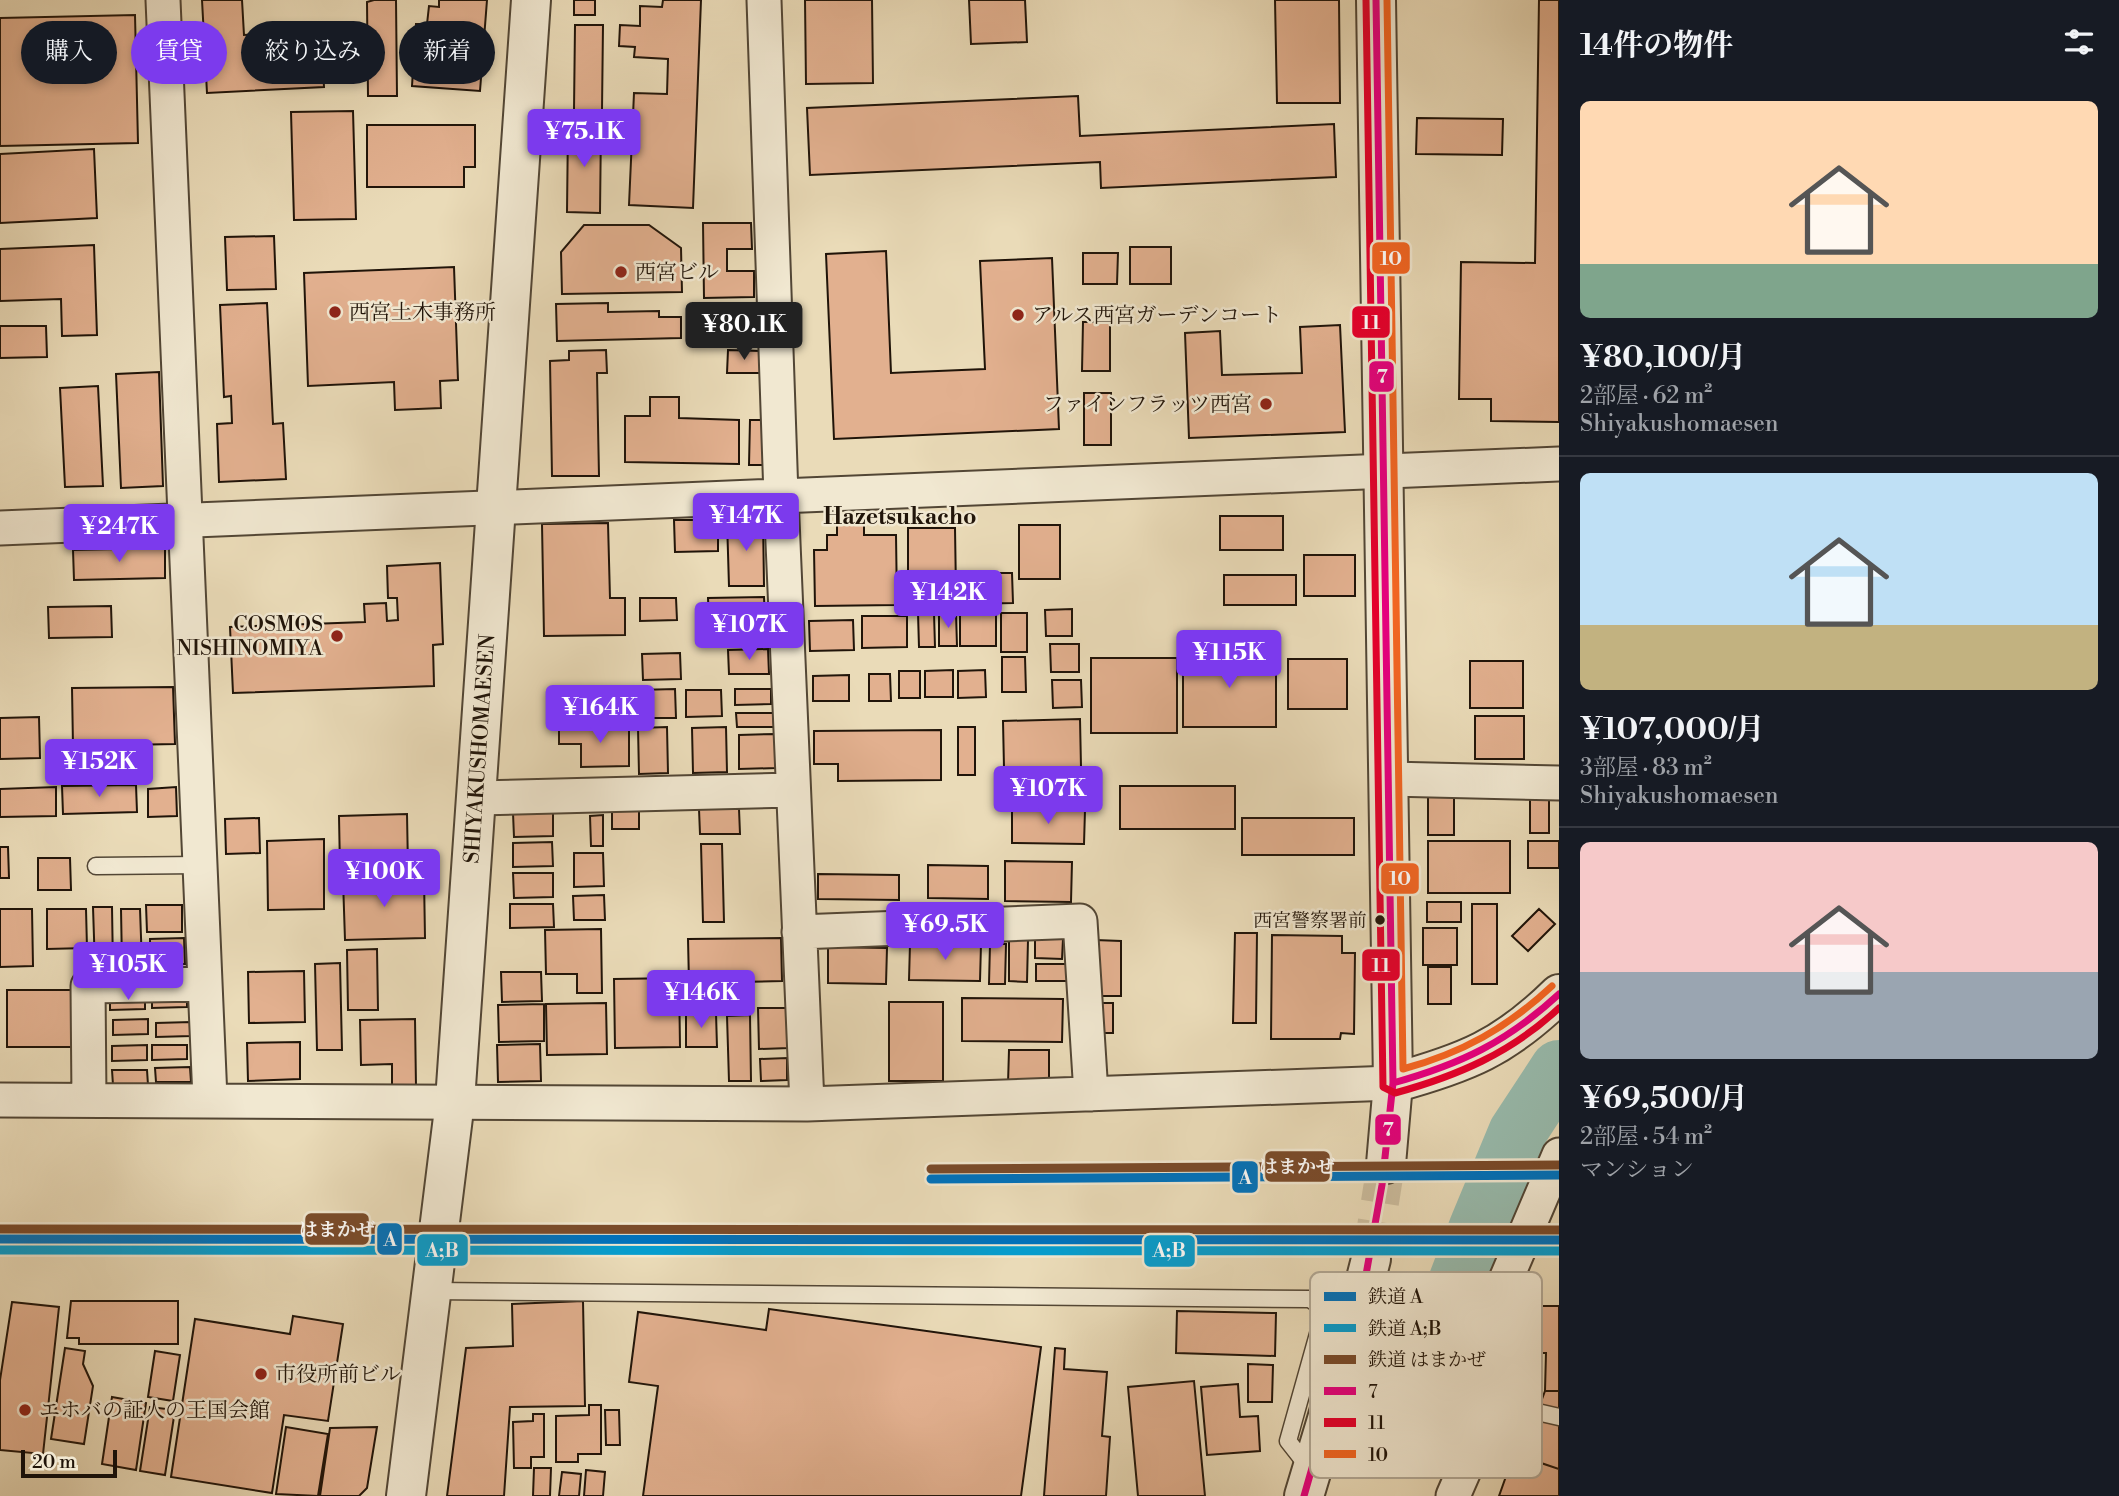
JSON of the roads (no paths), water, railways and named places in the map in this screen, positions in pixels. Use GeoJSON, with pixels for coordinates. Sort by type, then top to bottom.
{"type":"FeatureCollection","features":[{"type":"Feature","properties":{"kind":"street"},"geometry":{"type":"LineString","coordinates":[[163,0],[210,1099]]}},
{"type":"Feature","properties":{"kind":"street","name":"SHIYAKUSHOMAESEN"},"geometry":{"type":"LineString","coordinates":[[406,1496],[456,1101],[531,0]]}},
{"type":"Feature","properties":{"kind":"street"},"geometry":{"type":"LineString","coordinates":[[765,0],[781,496],[807,1104]]}},
{"type":"Feature","properties":{"kind":"street"},"geometry":{"type":"LineString","coordinates":[[1376,0],[1393,1083],[1386,1164]]}},
{"type":"Feature","properties":{"kind":"street"},"geometry":{"type":"LineString","coordinates":[[0,528],[184,518],[1559,464]]}},
{"type":"Feature","properties":{"kind":"street"},"geometry":{"type":"LineString","coordinates":[[1389,779],[1559,783]]}},
{"type":"Feature","properties":{"kind":"street"},"geometry":{"type":"LineString","coordinates":[[477,797],[793,790]]}},
{"type":"Feature","properties":{"kind":"street"},"geometry":{"type":"LineString","coordinates":[[799,932],[1080,921],[1091,1094]]}},
{"type":"Feature","properties":{"kind":"street"},"geometry":{"type":"LineString","coordinates":[[89,1099],[88,986],[205,984]]}},
{"type":"Feature","properties":{"kind":"street"},"geometry":{"type":"LineString","coordinates":[[0,1100],[807,1104],[1393,1083],[1455,1066],[1484,1052],[1518,1030],[1559,994]]}},
{"type":"Feature","properties":{"kind":"street"},"geometry":{"type":"LineString","coordinates":[[1509,1272],[1559,1155]]}},
{"type":"Feature","properties":{"kind":"street"},"geometry":{"type":"LineString","coordinates":[[1368,1272],[1371,1259]]}},
{"type":"Feature","properties":{"kind":"street"},"geometry":{"type":"LineString","coordinates":[[1453,1496],[1461,1478]]}},
{"type":"Feature","properties":{"kind":"lane"},"geometry":{"type":"LineString","coordinates":[[96,866],[200,865]]}},
{"type":"Feature","properties":{"kind":"lane"},"geometry":{"type":"LineString","coordinates":[[432,1291],[1310,1299]]}},
{"type":"Feature","properties":{"kind":"lane"},"geometry":{"type":"LineString","coordinates":[[1307,1483],[1288,1440],[1310,1362]]}},
{"type":"Feature","properties":{"kind":"waterway"},"geometry":{"type":"LineString","coordinates":[[1461,1272],[1517,1133],[1559,1069]]}},
{"type":"Feature","properties":{"kind":"tunnel"},"geometry":{"type":"LineString","coordinates":[[1371,1259],[1386,1164]]}},
{"type":"Feature","properties":{"kind":"rail line","name":"はまかぜ"},"geometry":{"type":"LineString","coordinates":[[931,1169],[1559,1165]]}},
{"type":"Feature","properties":{"kind":"rail line","name":"A"},"geometry":{"type":"LineString","coordinates":[[931,1179],[1559,1175]]}},
{"type":"Feature","properties":{"kind":"rail line","name":"はまかぜ"},"geometry":{"type":"LineString","coordinates":[[0,1229],[1559,1230]]}},
{"type":"Feature","properties":{"kind":"rail line","name":"A"},"geometry":{"type":"LineString","coordinates":[[0,1239],[1559,1240]]}},
{"type":"Feature","properties":{"kind":"rail line","name":"A;B"},"geometry":{"type":"LineString","coordinates":[[0,1250],[1559,1251]]}},
{"type":"Feature","properties":{"kind":"place","name":"西宮ビル"},"geometry":{"type":"Point","coordinates":[621,272]}},
{"type":"Feature","properties":{"kind":"place","name":"西宮土木事務所"},"geometry":{"type":"Point","coordinates":[335,312]}},
{"type":"Feature","properties":{"kind":"place","name":"アルス西宮ガーデンコート"},"geometry":{"type":"Point","coordinates":[1018,315]}},
{"type":"Feature","properties":{"kind":"place","name":"ファインフラッツ西宮"},"geometry":{"type":"Point","coordinates":[1266,404]}},
{"type":"Feature","properties":{"kind":"place","name":"COSMOS NISHINOMIYA"},"geometry":{"type":"Point","coordinates":[337,636]}},
{"type":"Feature","properties":{"kind":"place","name":"西宮警察署前"},"geometry":{"type":"Point","coordinates":[1380,920]}},
{"type":"Feature","properties":{"kind":"place","name":"市役所前ビル"},"geometry":{"type":"Point","coordinates":[261,1374]}},
{"type":"Feature","properties":{"kind":"place","name":"エホバの証人の王国会館"},"geometry":{"type":"Point","coordinates":[25,1410]}},
{"type":"Feature","properties":{"kind":"district","name":"Hazetsukacho"},"geometry":{"type":"Point","coordinates":[900,516]}}]}
